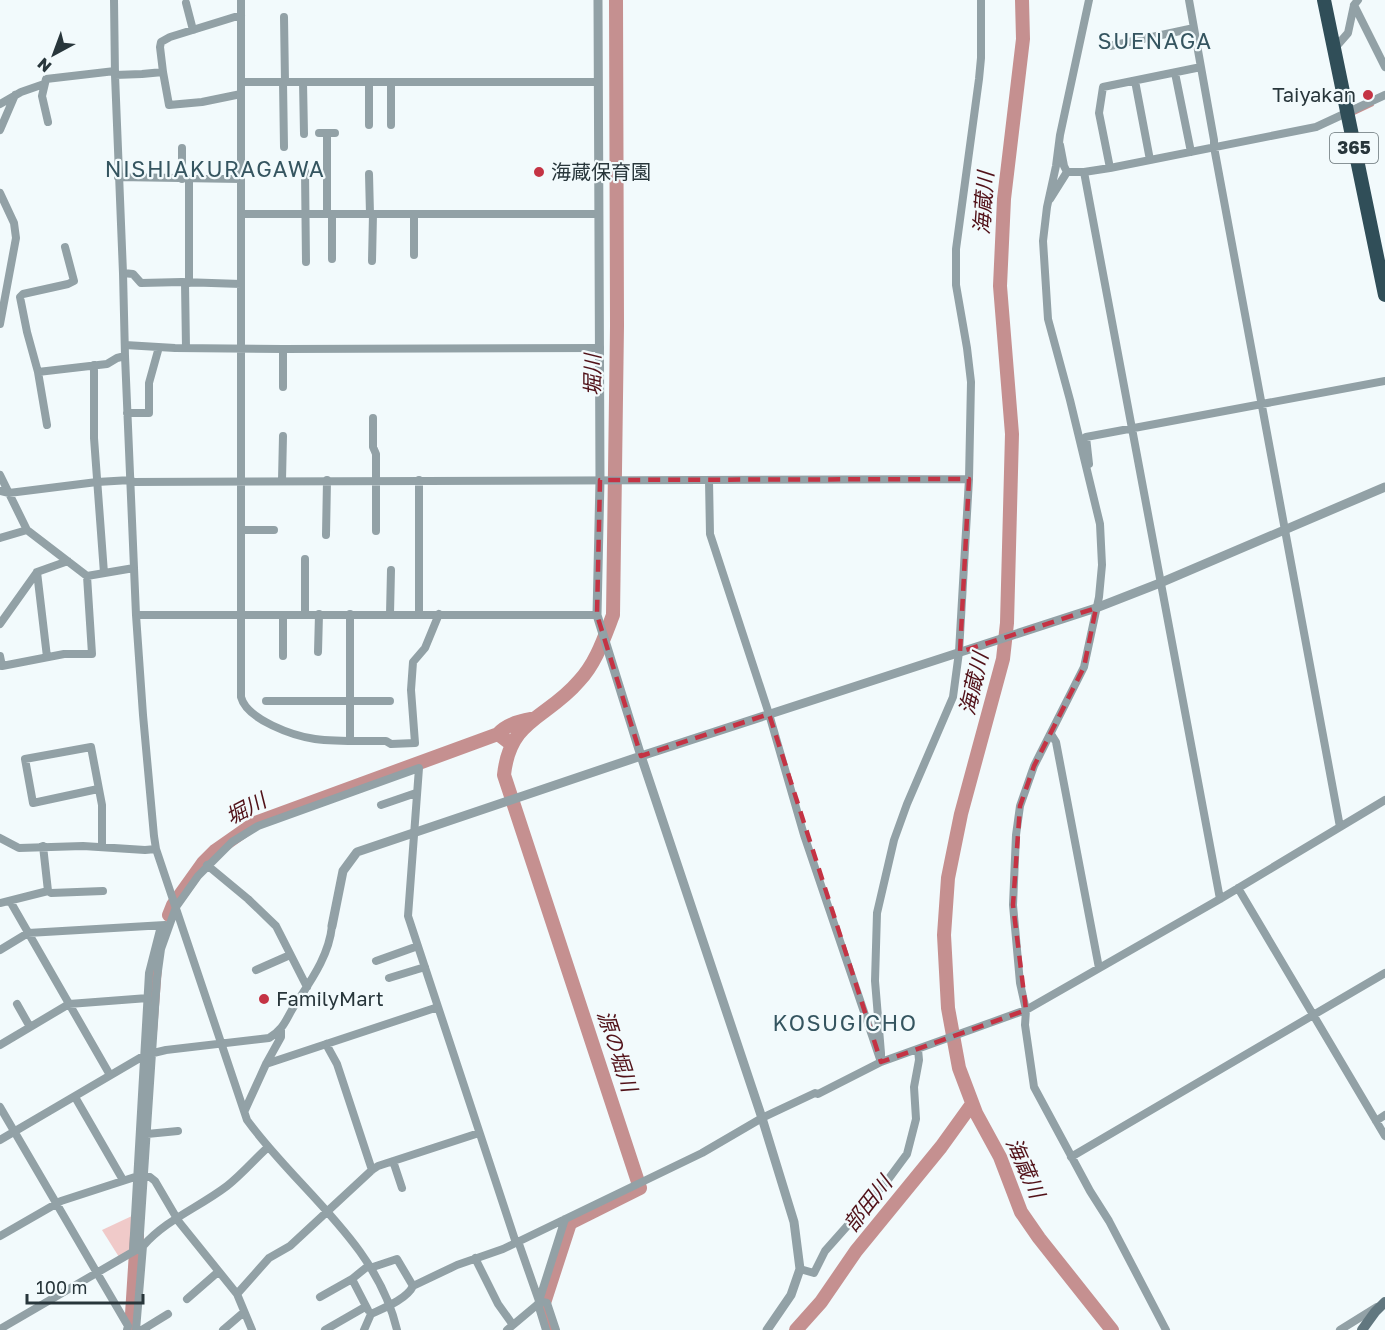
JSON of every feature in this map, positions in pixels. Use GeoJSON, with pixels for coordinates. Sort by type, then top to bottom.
{"type":"FeatureCollection","features":[{"type":"Feature","properties":{"kind":"highway","name":"365"},"geometry":{"type":"LineString","coordinates":[[1324,0],[1385,295]]}},
{"type":"Feature","properties":{"kind":"main road"},"geometry":{"type":"LineString","coordinates":[[1362,1330],[1384,1303]]}},
{"type":"Feature","properties":{"kind":"street"},"geometry":{"type":"LineString","coordinates":[[114,0],[124,345],[136,615],[144,736],[156,849],[248,1120],[267,1148],[327,1210],[355,1245],[391,1305],[397,1330]]}},
{"type":"Feature","properties":{"kind":"street"},"geometry":{"type":"LineString","coordinates":[[241,0],[241,697],[244,707],[265,722],[315,739],[386,741],[391,744],[415,743],[411,690],[413,662],[425,648],[439,614]]}},
{"type":"Feature","properties":{"kind":"street"},"geometry":{"type":"LineString","coordinates":[[598,0],[602,480],[597,615],[794,1222],[800,1269],[791,1295],[767,1330]]}},
{"type":"Feature","properties":{"kind":"street"},"geometry":{"type":"LineString","coordinates":[[880,1062],[875,981],[879,902],[894,840],[952,697],[959,652],[969,479],[970,382],[967,348],[956,285],[956,249],[980,69],[981,0]]}},
{"type":"Feature","properties":{"kind":"street"},"geometry":{"type":"LineString","coordinates":[[1089,0],[1047,203],[1043,241],[1048,319],[1100,524],[1102,555],[1096,608],[1084,667],[1028,780],[1020,806],[1016,835],[1013,905],[1020,983],[1026,1010],[1025,1025],[1034,1087],[1090,1191],[1110,1221],[1166,1330]]}},
{"type":"Feature","properties":{"kind":"street"},"geometry":{"type":"LineString","coordinates":[[1189,0],[1261,403],[1341,827]]}},
{"type":"Feature","properties":{"kind":"street"},"geometry":{"type":"LineString","coordinates":[[1334,49],[1348,33],[1356,2]]}},
{"type":"Feature","properties":{"kind":"street"},"geometry":{"type":"LineString","coordinates":[[1356,2],[1385,67]]}},
{"type":"Feature","properties":{"kind":"street"},"geometry":{"type":"LineString","coordinates":[[186,3],[194,30]]}},
{"type":"Feature","properties":{"kind":"street"},"geometry":{"type":"LineString","coordinates":[[241,15],[170,37],[161,42],[160,47],[169,105],[241,94]]}},
{"type":"Feature","properties":{"kind":"street"},"geometry":{"type":"LineString","coordinates":[[284,17],[284,147]]}},
{"type":"Feature","properties":{"kind":"street"},"geometry":{"type":"LineString","coordinates":[[1110,46],[1194,28]]}},
{"type":"Feature","properties":{"kind":"street"},"geometry":{"type":"LineString","coordinates":[[1110,168],[1099,113],[1103,87],[1201,67]]}},
{"type":"Feature","properties":{"kind":"street"},"geometry":{"type":"LineString","coordinates":[[48,122],[42,96],[46,79],[115,73],[163,72]]}},
{"type":"Feature","properties":{"kind":"street"},"geometry":{"type":"LineString","coordinates":[[1175,73],[1191,152]]}},
{"type":"Feature","properties":{"kind":"street"},"geometry":{"type":"LineString","coordinates":[[1135,81],[1150,160]]}},
{"type":"Feature","properties":{"kind":"street"},"geometry":{"type":"LineString","coordinates":[[241,82],[598,82]]}},
{"type":"Feature","properties":{"kind":"street"},"geometry":{"type":"LineString","coordinates":[[303,82],[304,134]]}},
{"type":"Feature","properties":{"kind":"street"},"geometry":{"type":"LineString","coordinates":[[369,82],[369,125]]}},
{"type":"Feature","properties":{"kind":"street"},"geometry":{"type":"LineString","coordinates":[[391,82],[391,125]]}},
{"type":"Feature","properties":{"kind":"street"},"geometry":{"type":"LineString","coordinates":[[0,104],[15,95],[44,84]]}},
{"type":"Feature","properties":{"kind":"street"},"geometry":{"type":"LineString","coordinates":[[0,130],[15,95]]}},
{"type":"Feature","properties":{"kind":"street"},"geometry":{"type":"LineString","coordinates":[[1067,172],[1110,168],[1316,127],[1385,95]]}},
{"type":"Feature","properties":{"kind":"street"},"geometry":{"type":"LineString","coordinates":[[327,133],[332,259]]}},
{"type":"Feature","properties":{"kind":"street"},"geometry":{"type":"LineString","coordinates":[[1059,141],[1067,172]]}},
{"type":"Feature","properties":{"kind":"street"},"geometry":{"type":"LineString","coordinates":[[182,148],[186,179],[186,348]]}},
{"type":"Feature","properties":{"kind":"street"},"geometry":{"type":"LineString","coordinates":[[305,171],[306,262]]}},
{"type":"Feature","properties":{"kind":"street"},"geometry":{"type":"LineString","coordinates":[[1047,203],[1067,172]]}},
{"type":"Feature","properties":{"kind":"street"},"geometry":{"type":"LineString","coordinates":[[1084,172],[1220,899]]}},
{"type":"Feature","properties":{"kind":"street"},"geometry":{"type":"LineString","coordinates":[[369,174],[372,261]]}},
{"type":"Feature","properties":{"kind":"street"},"geometry":{"type":"LineString","coordinates":[[118,177],[241,179]]}},
{"type":"Feature","properties":{"kind":"street"},"geometry":{"type":"LineString","coordinates":[[0,193],[14,224],[16,238],[0,324]]}},
{"type":"Feature","properties":{"kind":"street"},"geometry":{"type":"LineString","coordinates":[[241,214],[599,214]]}},
{"type":"Feature","properties":{"kind":"street"},"geometry":{"type":"LineString","coordinates":[[414,214],[414,255]]}},
{"type":"Feature","properties":{"kind":"street"},"geometry":{"type":"LineString","coordinates":[[48,425],[20,297],[23,294],[74,281],[65,247]]}},
{"type":"Feature","properties":{"kind":"street"},"geometry":{"type":"LineString","coordinates":[[123,273],[133,274],[141,283],[241,284]]}},
{"type":"Feature","properties":{"kind":"street"},"geometry":{"type":"LineString","coordinates":[[124,345],[159,348],[283,349],[600,348]]}},
{"type":"Feature","properties":{"kind":"street"},"geometry":{"type":"LineString","coordinates":[[127,412],[149,413],[149,383],[159,348]]}},
{"type":"Feature","properties":{"kind":"street"},"geometry":{"type":"LineString","coordinates":[[283,349],[283,387]]}},
{"type":"Feature","properties":{"kind":"street"},"geometry":{"type":"LineString","coordinates":[[38,372],[107,364],[125,356]]}},
{"type":"Feature","properties":{"kind":"street"},"geometry":{"type":"LineString","coordinates":[[94,365],[94,438],[104,573]]}},
{"type":"Feature","properties":{"kind":"street"},"geometry":{"type":"LineString","coordinates":[[1090,483],[1086,437],[1385,381]]}},
{"type":"Feature","properties":{"kind":"street"},"geometry":{"type":"LineString","coordinates":[[373,418],[376,531]]}},
{"type":"Feature","properties":{"kind":"street"},"geometry":{"type":"LineString","coordinates":[[282,480],[283,436]]}},
{"type":"Feature","properties":{"kind":"street"},"geometry":{"type":"LineString","coordinates":[[0,475],[27,530],[87,576],[92,654],[47,657],[2,666],[0,656]]}},
{"type":"Feature","properties":{"kind":"street"},"geometry":{"type":"LineString","coordinates":[[0,491],[9,493],[97,482],[130,481],[969,479]]}},
{"type":"Feature","properties":{"kind":"street"},"geometry":{"type":"LineString","coordinates":[[326,535],[327,480]]}},
{"type":"Feature","properties":{"kind":"street"},"geometry":{"type":"LineString","coordinates":[[419,480],[419,614]]}},
{"type":"Feature","properties":{"kind":"street"},"geometry":{"type":"LineString","coordinates":[[709,480],[710,534],[769,714],[804,835],[880,1062]]}},
{"type":"Feature","properties":{"kind":"street"},"geometry":{"type":"LineString","coordinates":[[0,1140],[149,1054],[269,1038],[281,1030],[308,987],[326,949],[343,871],[350,858],[357,852],[641,756],[1096,608],[1161,583],[1385,487]]}},
{"type":"Feature","properties":{"kind":"street"},"geometry":{"type":"LineString","coordinates":[[0,538],[27,530]]}},
{"type":"Feature","properties":{"kind":"street"},"geometry":{"type":"LineString","coordinates":[[242,531],[274,530]]}},
{"type":"Feature","properties":{"kind":"street"},"geometry":{"type":"LineString","coordinates":[[305,559],[305,615]]}},
{"type":"Feature","properties":{"kind":"street"},"geometry":{"type":"LineString","coordinates":[[0,624],[37,572],[68,561]]}},
{"type":"Feature","properties":{"kind":"street"},"geometry":{"type":"LineString","coordinates":[[87,576],[134,568]]}},
{"type":"Feature","properties":{"kind":"street"},"geometry":{"type":"LineString","coordinates":[[390,614],[391,570]]}},
{"type":"Feature","properties":{"kind":"street"},"geometry":{"type":"LineString","coordinates":[[37,572],[47,657]]}},
{"type":"Feature","properties":{"kind":"street"},"geometry":{"type":"LineString","coordinates":[[318,652],[319,614]]}},
{"type":"Feature","properties":{"kind":"street"},"geometry":{"type":"LineString","coordinates":[[350,614],[350,740]]}},
{"type":"Feature","properties":{"kind":"street"},"geometry":{"type":"LineString","coordinates":[[136,615],[597,615]]}},
{"type":"Feature","properties":{"kind":"street"},"geometry":{"type":"LineString","coordinates":[[283,615],[283,656]]}},
{"type":"Feature","properties":{"kind":"street"},"geometry":{"type":"LineString","coordinates":[[266,701],[390,701]]}},
{"type":"Feature","properties":{"kind":"street"},"geometry":{"type":"LineString","coordinates":[[1051,734],[1056,742],[1099,968]]}},
{"type":"Feature","properties":{"kind":"street"},"geometry":{"type":"LineString","coordinates":[[98,789],[33,802],[25,759],[91,747],[102,805],[102,847]]}},
{"type":"Feature","properties":{"kind":"street"},"geometry":{"type":"LineString","coordinates":[[141,1176],[147,1134],[149,973],[165,925],[175,904],[207,865],[232,842],[258,826],[419,768],[408,909],[479,1133],[517,1242],[541,1302],[556,1330]]}},
{"type":"Feature","properties":{"kind":"street"},"geometry":{"type":"LineString","coordinates":[[381,805],[416,793]]}},
{"type":"Feature","properties":{"kind":"street"},"geometry":{"type":"LineString","coordinates":[[364,1330],[371,1314],[391,1305],[412,1290],[413,1286],[457,1264],[517,1242],[702,1152],[762,1118],[815,1093],[818,1094],[880,1062],[1026,1010],[1220,899],[1385,800]]}},
{"type":"Feature","properties":{"kind":"street"},"geometry":{"type":"LineString","coordinates":[[0,838],[19,848],[44,846],[156,849]]}},
{"type":"Feature","properties":{"kind":"street"},"geometry":{"type":"LineString","coordinates":[[44,846],[48,891]]}},
{"type":"Feature","properties":{"kind":"street"},"geometry":{"type":"LineString","coordinates":[[207,865],[276,926],[308,987]]}},
{"type":"Feature","properties":{"kind":"street"},"geometry":{"type":"LineString","coordinates":[[1238,888],[1385,1136]]}},
{"type":"Feature","properties":{"kind":"street"},"geometry":{"type":"LineString","coordinates":[[0,903],[48,891],[51,894],[103,891]]}},
{"type":"Feature","properties":{"kind":"street"},"geometry":{"type":"LineString","coordinates":[[10,901],[110,1075]]}},
{"type":"Feature","properties":{"kind":"street"},"geometry":{"type":"LineString","coordinates":[[0,950],[28,933],[165,925]]}},
{"type":"Feature","properties":{"kind":"street"},"geometry":{"type":"LineString","coordinates":[[130,1330],[149,1054],[165,925]]}},
{"type":"Feature","properties":{"kind":"street"},"geometry":{"type":"LineString","coordinates":[[376,961],[418,946]]}},
{"type":"Feature","properties":{"kind":"street"},"geometry":{"type":"LineString","coordinates":[[256,970],[291,955]]}},
{"type":"Feature","properties":{"kind":"street"},"geometry":{"type":"LineString","coordinates":[[389,978],[425,967]]}},
{"type":"Feature","properties":{"kind":"street"},"geometry":{"type":"LineString","coordinates":[[1071,1157],[1385,973]]}},
{"type":"Feature","properties":{"kind":"street"},"geometry":{"type":"LineString","coordinates":[[0,1045],[69,1004],[148,998]]}},
{"type":"Feature","properties":{"kind":"street"},"geometry":{"type":"LineString","coordinates":[[17,1004],[30,1027]]}},
{"type":"Feature","properties":{"kind":"street"},"geometry":{"type":"LineString","coordinates":[[266,1064],[438,1007]]}},
{"type":"Feature","properties":{"kind":"street"},"geometry":{"type":"LineString","coordinates":[[244,1111],[281,1037],[281,1030]]}},
{"type":"Feature","properties":{"kind":"street"},"geometry":{"type":"LineString","coordinates":[[326,1044],[337,1064],[372,1170]]}},
{"type":"Feature","properties":{"kind":"street"},"geometry":{"type":"LineString","coordinates":[[800,1269],[814,1273],[825,1251],[887,1181],[907,1154],[916,1119],[914,1087],[919,1049]]}},
{"type":"Feature","properties":{"kind":"street"},"geometry":{"type":"LineString","coordinates":[[75,1096],[123,1180]]}},
{"type":"Feature","properties":{"kind":"street"},"geometry":{"type":"LineString","coordinates":[[0,1107],[130,1330]]}},
{"type":"Feature","properties":{"kind":"street"},"geometry":{"type":"LineString","coordinates":[[1376,1121],[1385,1115]]}},
{"type":"Feature","properties":{"kind":"street"},"geometry":{"type":"LineString","coordinates":[[147,1134],[178,1131]]}},
{"type":"Feature","properties":{"kind":"street"},"geometry":{"type":"LineString","coordinates":[[237,1294],[269,1258],[290,1246],[372,1170],[479,1133]]}},
{"type":"Feature","properties":{"kind":"street"},"geometry":{"type":"LineString","coordinates":[[0,1330],[137,1249],[158,1230],[228,1186],[267,1148]]}},
{"type":"Feature","properties":{"kind":"street"},"geometry":{"type":"LineString","coordinates":[[393,1161],[402,1188]]}},
{"type":"Feature","properties":{"kind":"street"},"geometry":{"type":"LineString","coordinates":[[0,1236],[56,1204],[123,1180],[141,1176],[155,1181],[176,1218],[237,1294],[252,1330]]}},
{"type":"Feature","properties":{"kind":"street"},"geometry":{"type":"LineString","coordinates":[[546,1330],[541,1302],[565,1219]]}},
{"type":"Feature","properties":{"kind":"street"},"geometry":{"type":"LineString","coordinates":[[475,1258],[510,1328],[541,1302]]}},
{"type":"Feature","properties":{"kind":"street"},"geometry":{"type":"LineString","coordinates":[[320,1297],[352,1280],[369,1267],[397,1259],[413,1286]]}},
{"type":"Feature","properties":{"kind":"street"},"geometry":{"type":"LineString","coordinates":[[187,1299],[218,1272]]}},
{"type":"Feature","properties":{"kind":"street"},"geometry":{"type":"LineString","coordinates":[[352,1280],[371,1314]]}},
{"type":"Feature","properties":{"kind":"street"},"geometry":{"type":"LineString","coordinates":[[1340,1330],[1384,1303]]}},
{"type":"Feature","properties":{"kind":"street"},"geometry":{"type":"LineString","coordinates":[[322,1328],[365,1306]]}},
{"type":"Feature","properties":{"kind":"street"},"geometry":{"type":"LineString","coordinates":[[223,1330],[244,1312]]}},
{"type":"Feature","properties":{"kind":"street"},"geometry":{"type":"LineString","coordinates":[[142,1330],[168,1314]]}},
{"type":"Feature","properties":{"kind":"highlighted area"},"geometry":{"type":"Polygon","coordinates":[[[969,479],[960,652],[1096,608],[1084,667],[1034,766],[1020,806],[1013,905],[1026,1010],[881,1062],[769,714],[641,756],[597,615],[600,480],[969,479]]]}},
{"type":"Feature","properties":{"kind":"shaded area"},"geometry":{"type":"Polygon","coordinates":[[[134,1215],[131,1249],[119,1257],[102,1230],[134,1215]]]}},
{"type":"Feature","properties":{"kind":"waterway","name":"堀川"},"geometry":{"type":"LineString","coordinates":[[551,1330],[543,1306],[570,1223],[640,1188],[504,775],[508,756],[522,730],[567,694],[585,674],[599,650],[613,615],[617,326],[616,0]]}},
{"type":"Feature","properties":{"kind":"waterway","name":"海蔵川"},"geometry":{"type":"LineString","coordinates":[[1022,0],[1023,39],[1004,199],[1000,286],[1012,434],[1007,623],[1003,659],[961,814],[948,878],[944,935],[948,1008],[959,1068],[976,1113],[1000,1157],[1021,1212],[1112,1330]]}},
{"type":"Feature","properties":{"kind":"waterway"},"geometry":{"type":"LineString","coordinates":[[1354,114],[1373,105]]}},
{"type":"Feature","properties":{"kind":"waterway","name":"堀川"},"geometry":{"type":"LineString","coordinates":[[498,734],[513,724],[531,719]]}},
{"type":"Feature","properties":{"kind":"waterway","name":"堀川"},"geometry":{"type":"LineString","coordinates":[[169,915],[173,905],[203,863],[215,851],[255,823],[498,734],[511,744]]}},
{"type":"Feature","properties":{"kind":"waterway","name":"堀川"},"geometry":{"type":"LineString","coordinates":[[150,1032],[155,968]]}},
{"type":"Feature","properties":{"kind":"waterway","name":"部田川"},"geometry":{"type":"LineString","coordinates":[[796,1330],[821,1302],[856,1251],[941,1147],[972,1104]]}},
{"type":"Feature","properties":{"kind":"waterway","name":"堀川"},"geometry":{"type":"LineString","coordinates":[[131,1330],[137,1236]]}},
{"type":"Feature","properties":{"kind":"place","name":"Taiyakan"},"geometry":{"type":"Point","coordinates":[1368,95]}},
{"type":"Feature","properties":{"kind":"place","name":"海蔵保育園"},"geometry":{"type":"Point","coordinates":[539,172]}},
{"type":"Feature","properties":{"kind":"place","name":"FamilyMart"},"geometry":{"type":"Point","coordinates":[264,999]}},
{"type":"Feature","properties":{"kind":"district","name":"SUENAGA"},"geometry":{"type":"Point","coordinates":[1155,41]}},
{"type":"Feature","properties":{"kind":"district","name":"NISHIAKURAGAWA"},"geometry":{"type":"Point","coordinates":[215,169]}},
{"type":"Feature","properties":{"kind":"district","name":"KOSUGICHO"},"geometry":{"type":"Point","coordinates":[845,1023]}},
{"type":"Feature","properties":{"kind":"water label","name":"源の堀川"},"geometry":{"type":"Point","coordinates":[617,1051]}}]}
